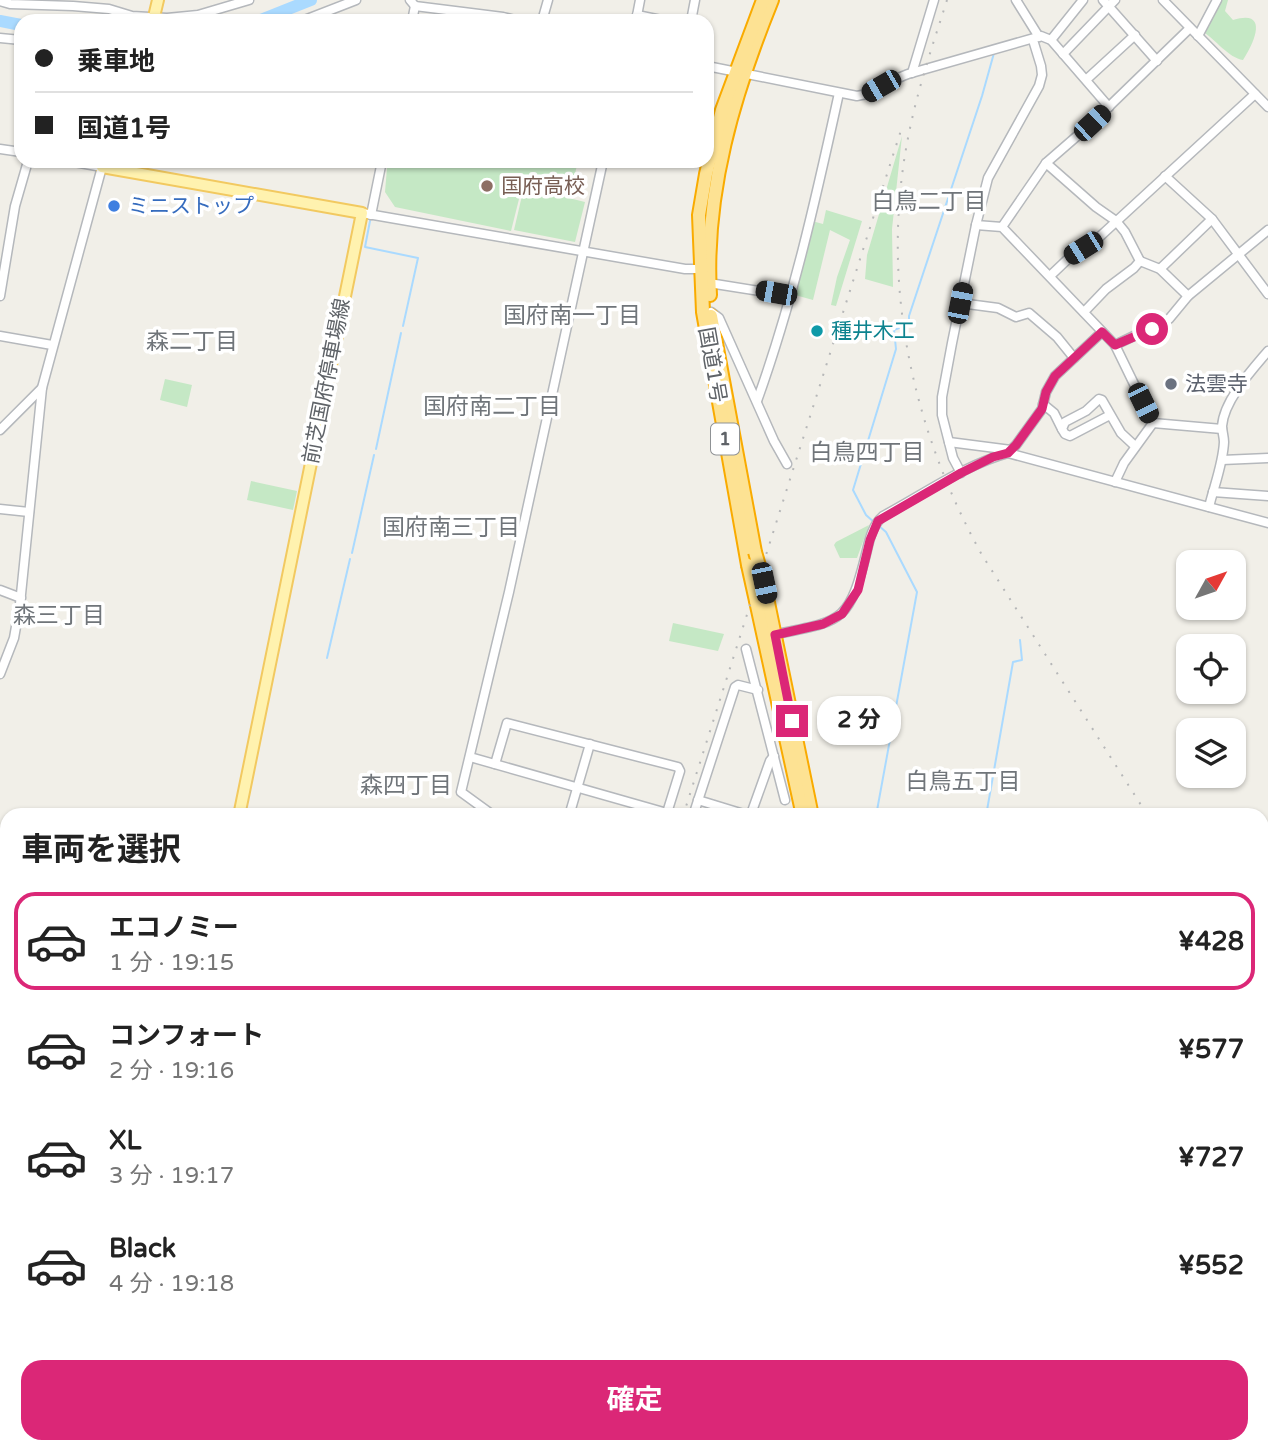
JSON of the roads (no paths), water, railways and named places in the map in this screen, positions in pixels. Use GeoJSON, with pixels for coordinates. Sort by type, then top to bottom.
{"type":"FeatureCollection","features":[{"type":"Feature","properties":{"kind":"highway","name":"国道1号"},"geometry":{"type":"LineString","coordinates":[[764,3],[740,72],[713,196],[704,269],[707,342],[748,565],[756,601],[770,636],[810,808]]}},
{"type":"Feature","properties":{"kind":"highway","name":"国道1号"},"geometry":{"type":"LineString","coordinates":[[704,269],[709,283],[711,312],[755,552],[764,583],[770,636],[802,808]]}},
{"type":"Feature","properties":{"kind":"main road"},"geometry":{"type":"LineString","coordinates":[[125,168],[367,214]]}},
{"type":"Feature","properties":{"kind":"main road","name":"前芝国府停車場線"},"geometry":{"type":"LineString","coordinates":[[241,808],[367,214]]}},
{"type":"Feature","properties":{"kind":"street"},"geometry":{"type":"LineString","coordinates":[[204,14],[249,0]]}},
{"type":"Feature","properties":{"kind":"street"},"geometry":{"type":"LineString","coordinates":[[320,14],[356,0]]}},
{"type":"Feature","properties":{"kind":"street"},"geometry":{"type":"LineString","coordinates":[[912,73],[934,0]]}},
{"type":"Feature","properties":{"kind":"street"},"geometry":{"type":"LineString","coordinates":[[961,473],[948,442],[942,405],[960,303],[988,178],[1042,75],[1036,39],[1016,0]]}},
{"type":"Feature","properties":{"kind":"street"},"geometry":{"type":"LineString","coordinates":[[1051,40],[1083,0]]}},
{"type":"Feature","properties":{"kind":"street"},"geometry":{"type":"LineString","coordinates":[[1051,276],[1071,256],[1095,241],[1165,176],[1263,99],[1163,0]]}},
{"type":"Feature","properties":{"kind":"street"},"geometry":{"type":"LineString","coordinates":[[1198,36],[1217,0]]}},
{"type":"Feature","properties":{"kind":"street"},"geometry":{"type":"LineString","coordinates":[[0,1],[10,4],[109,9],[125,14]]}},
{"type":"Feature","properties":{"kind":"street"},"geometry":{"type":"LineString","coordinates":[[1063,54],[1109,2],[1157,61]]}},
{"type":"Feature","properties":{"kind":"street"},"geometry":{"type":"LineString","coordinates":[[413,3],[484,14]]}},
{"type":"Feature","properties":{"kind":"street"},"geometry":{"type":"LineString","coordinates":[[1002,227],[1046,163],[1109,107],[1190,28]]}},
{"type":"Feature","properties":{"kind":"street"},"geometry":{"type":"LineString","coordinates":[[1087,79],[1135,35]]}},
{"type":"Feature","properties":{"kind":"street"},"geometry":{"type":"LineString","coordinates":[[714,67],[857,96],[867,95],[895,78],[912,73],[1036,39],[1051,40],[1109,107]]}},
{"type":"Feature","properties":{"kind":"street"},"geometry":{"type":"LineString","coordinates":[[757,401],[791,296],[839,93]]}},
{"type":"Feature","properties":{"kind":"street"},"geometry":{"type":"LineString","coordinates":[[1046,163],[1116,221],[1140,261],[1160,269],[1188,296]]}},
{"type":"Feature","properties":{"kind":"street"},"geometry":{"type":"LineString","coordinates":[[0,296],[15,206],[26,168]]}},
{"type":"Feature","properties":{"kind":"street"},"geometry":{"type":"LineString","coordinates":[[0,674],[14,638],[20,598],[42,388],[103,168]]}},
{"type":"Feature","properties":{"kind":"street"},"geometry":{"type":"LineString","coordinates":[[380,168],[367,214],[685,270],[704,269]]}},
{"type":"Feature","properties":{"kind":"street"},"geometry":{"type":"LineString","coordinates":[[483,808],[461,792],[512,579],[601,168]]}},
{"type":"Feature","properties":{"kind":"street"},"geometry":{"type":"LineString","coordinates":[[1165,176],[1212,219],[1268,295]]}},
{"type":"Feature","properties":{"kind":"street"},"geometry":{"type":"LineString","coordinates":[[1160,269],[1212,219]]}},
{"type":"Feature","properties":{"kind":"street"},"geometry":{"type":"LineString","coordinates":[[976,225],[1002,227],[1115,345],[1153,423]]}},
{"type":"Feature","properties":{"kind":"street"},"geometry":{"type":"LineString","coordinates":[[1115,345],[1169,319],[1188,296],[1268,230]]}},
{"type":"Feature","properties":{"kind":"street"},"geometry":{"type":"LineString","coordinates":[[1084,312],[1106,289],[1135,268],[1140,261]]}},
{"type":"Feature","properties":{"kind":"street"},"geometry":{"type":"LineString","coordinates":[[709,283],[791,296]]}},
{"type":"Feature","properties":{"kind":"street"},"geometry":{"type":"LineString","coordinates":[[960,303],[998,307],[1016,317],[1029,313],[1057,337],[1074,358]]}},
{"type":"Feature","properties":{"kind":"street"},"geometry":{"type":"LineString","coordinates":[[711,312],[719,318],[787,464]]}},
{"type":"Feature","properties":{"kind":"street"},"geometry":{"type":"LineString","coordinates":[[770,636],[823,624],[842,614],[858,590],[870,540],[878,521],[961,473],[1009,452],[1042,409],[1046,392],[1055,376],[1102,332]]}},
{"type":"Feature","properties":{"kind":"street"},"geometry":{"type":"LineString","coordinates":[[0,336],[52,345]]}},
{"type":"Feature","properties":{"kind":"street"},"geometry":{"type":"LineString","coordinates":[[1209,507],[1222,460],[1223,429],[1231,401],[1247,375],[1268,351]]}},
{"type":"Feature","properties":{"kind":"street"},"geometry":{"type":"LineString","coordinates":[[1,428],[42,388]]}},
{"type":"Feature","properties":{"kind":"street"},"geometry":{"type":"LineString","coordinates":[[1062,429],[1065,422],[1086,411],[1099,399],[1121,433],[1135,446]]}},
{"type":"Feature","properties":{"kind":"street"},"geometry":{"type":"LineString","coordinates":[[1043,404],[1054,413],[1065,434],[1070,436],[1111,415]]}},
{"type":"Feature","properties":{"kind":"street"},"geometry":{"type":"LineString","coordinates":[[1153,423],[1223,429]]}},
{"type":"Feature","properties":{"kind":"street"},"geometry":{"type":"LineString","coordinates":[[1115,482],[1124,463],[1153,423]]}},
{"type":"Feature","properties":{"kind":"street"},"geometry":{"type":"LineString","coordinates":[[948,442],[1009,452],[1268,523]]}},
{"type":"Feature","properties":{"kind":"street"},"geometry":{"type":"LineString","coordinates":[[1222,460],[1268,458]]}},
{"type":"Feature","properties":{"kind":"street"},"geometry":{"type":"LineString","coordinates":[[1213,492],[1268,496]]}},
{"type":"Feature","properties":{"kind":"street"},"geometry":{"type":"LineString","coordinates":[[0,509],[29,512]]}},
{"type":"Feature","properties":{"kind":"street"},"geometry":{"type":"LineString","coordinates":[[0,590],[20,598]]}},
{"type":"Feature","properties":{"kind":"street"},"geometry":{"type":"LineString","coordinates":[[746,649],[785,800]]}},
{"type":"Feature","properties":{"kind":"street"},"geometry":{"type":"LineString","coordinates":[[696,808],[735,687],[738,685],[758,690]]}},
{"type":"Feature","properties":{"kind":"street"},"geometry":{"type":"LineString","coordinates":[[495,764],[507,723],[590,744],[678,767],[680,771],[668,808]]}},
{"type":"Feature","properties":{"kind":"street"},"geometry":{"type":"LineString","coordinates":[[571,808],[590,744]]}},
{"type":"Feature","properties":{"kind":"street"},"geometry":{"type":"LineString","coordinates":[[753,808],[774,756]]}},
{"type":"Feature","properties":{"kind":"street"},"geometry":{"type":"LineString","coordinates":[[470,757],[645,808]]}},
{"type":"Feature","properties":{"kind":"street"},"geometry":{"type":"LineString","coordinates":[[698,800],[724,808]]}},
{"type":"Feature","properties":{"kind":"waterway"},"geometry":{"type":"LineString","coordinates":[[276,14],[311,0]]}},
{"type":"Feature","properties":{"kind":"waterway"},"geometry":{"type":"LineString","coordinates":[[0,21],[14,24]]}},
{"type":"Feature","properties":{"kind":"waterway"},"geometry":{"type":"LineString","coordinates":[[875,523],[866,515],[853,490],[896,349],[894,330],[909,324],[909,316],[994,53]]}},
{"type":"Feature","properties":{"kind":"waterway"},"geometry":{"type":"LineString","coordinates":[[370,221],[365,247],[418,258],[403,326]]}},
{"type":"Feature","properties":{"kind":"waterway"},"geometry":{"type":"LineString","coordinates":[[376,449],[401,333]]}},
{"type":"Feature","properties":{"kind":"waterway"},"geometry":{"type":"LineString","coordinates":[[352,553],[374,455]]}},
{"type":"Feature","properties":{"kind":"waterway"},"geometry":{"type":"LineString","coordinates":[[877,808],[917,592],[886,532],[879,526]]}},
{"type":"Feature","properties":{"kind":"waterway"},"geometry":{"type":"LineString","coordinates":[[327,658],[350,559]]}},
{"type":"Feature","properties":{"kind":"waterway"},"geometry":{"type":"LineString","coordinates":[[987,808],[1013,662],[1022,660],[1020,640]]}},
{"type":"Feature","properties":{"kind":"railway"},"geometry":{"type":"LineString","coordinates":[[947,0],[917,99],[901,188],[898,243],[900,297],[920,404],[936,456],[982,555],[1143,808]]}},
{"type":"Feature","properties":{"kind":"railway"},"geometry":{"type":"LineString","coordinates":[[686,808],[902,127]]}},
{"type":"Feature","properties":{"kind":"place","name":"国府高校"},"geometry":{"type":"Point","coordinates":[487,186]}},
{"type":"Feature","properties":{"kind":"place","name":"ミニストップ"},"geometry":{"type":"Point","coordinates":[114,206]}},
{"type":"Feature","properties":{"kind":"place","name":"種井木工"},"geometry":{"type":"Point","coordinates":[817,331]}},
{"type":"Feature","properties":{"kind":"place","name":"法雲寺"},"geometry":{"type":"Point","coordinates":[1171,384]}},
{"type":"Feature","properties":{"kind":"district","name":"白鳥二丁目"},"geometry":{"type":"Point","coordinates":[929,202]}},
{"type":"Feature","properties":{"kind":"district","name":"国府南一丁目"},"geometry":{"type":"Point","coordinates":[572,316]}},
{"type":"Feature","properties":{"kind":"district","name":"森二丁目"},"geometry":{"type":"Point","coordinates":[192,342]}},
{"type":"Feature","properties":{"kind":"district","name":"国府南二丁目"},"geometry":{"type":"Point","coordinates":[492,407]}},
{"type":"Feature","properties":{"kind":"district","name":"白鳥四丁目"},"geometry":{"type":"Point","coordinates":[867,453]}},
{"type":"Feature","properties":{"kind":"district","name":"国府南三丁目"},"geometry":{"type":"Point","coordinates":[451,528]}},
{"type":"Feature","properties":{"kind":"district","name":"森三丁目"},"geometry":{"type":"Point","coordinates":[59,616]}},
{"type":"Feature","properties":{"kind":"district","name":"白鳥五丁目"},"geometry":{"type":"Point","coordinates":[963,782]}},
{"type":"Feature","properties":{"kind":"district","name":"森四丁目"},"geometry":{"type":"Point","coordinates":[406,786]}}]}
